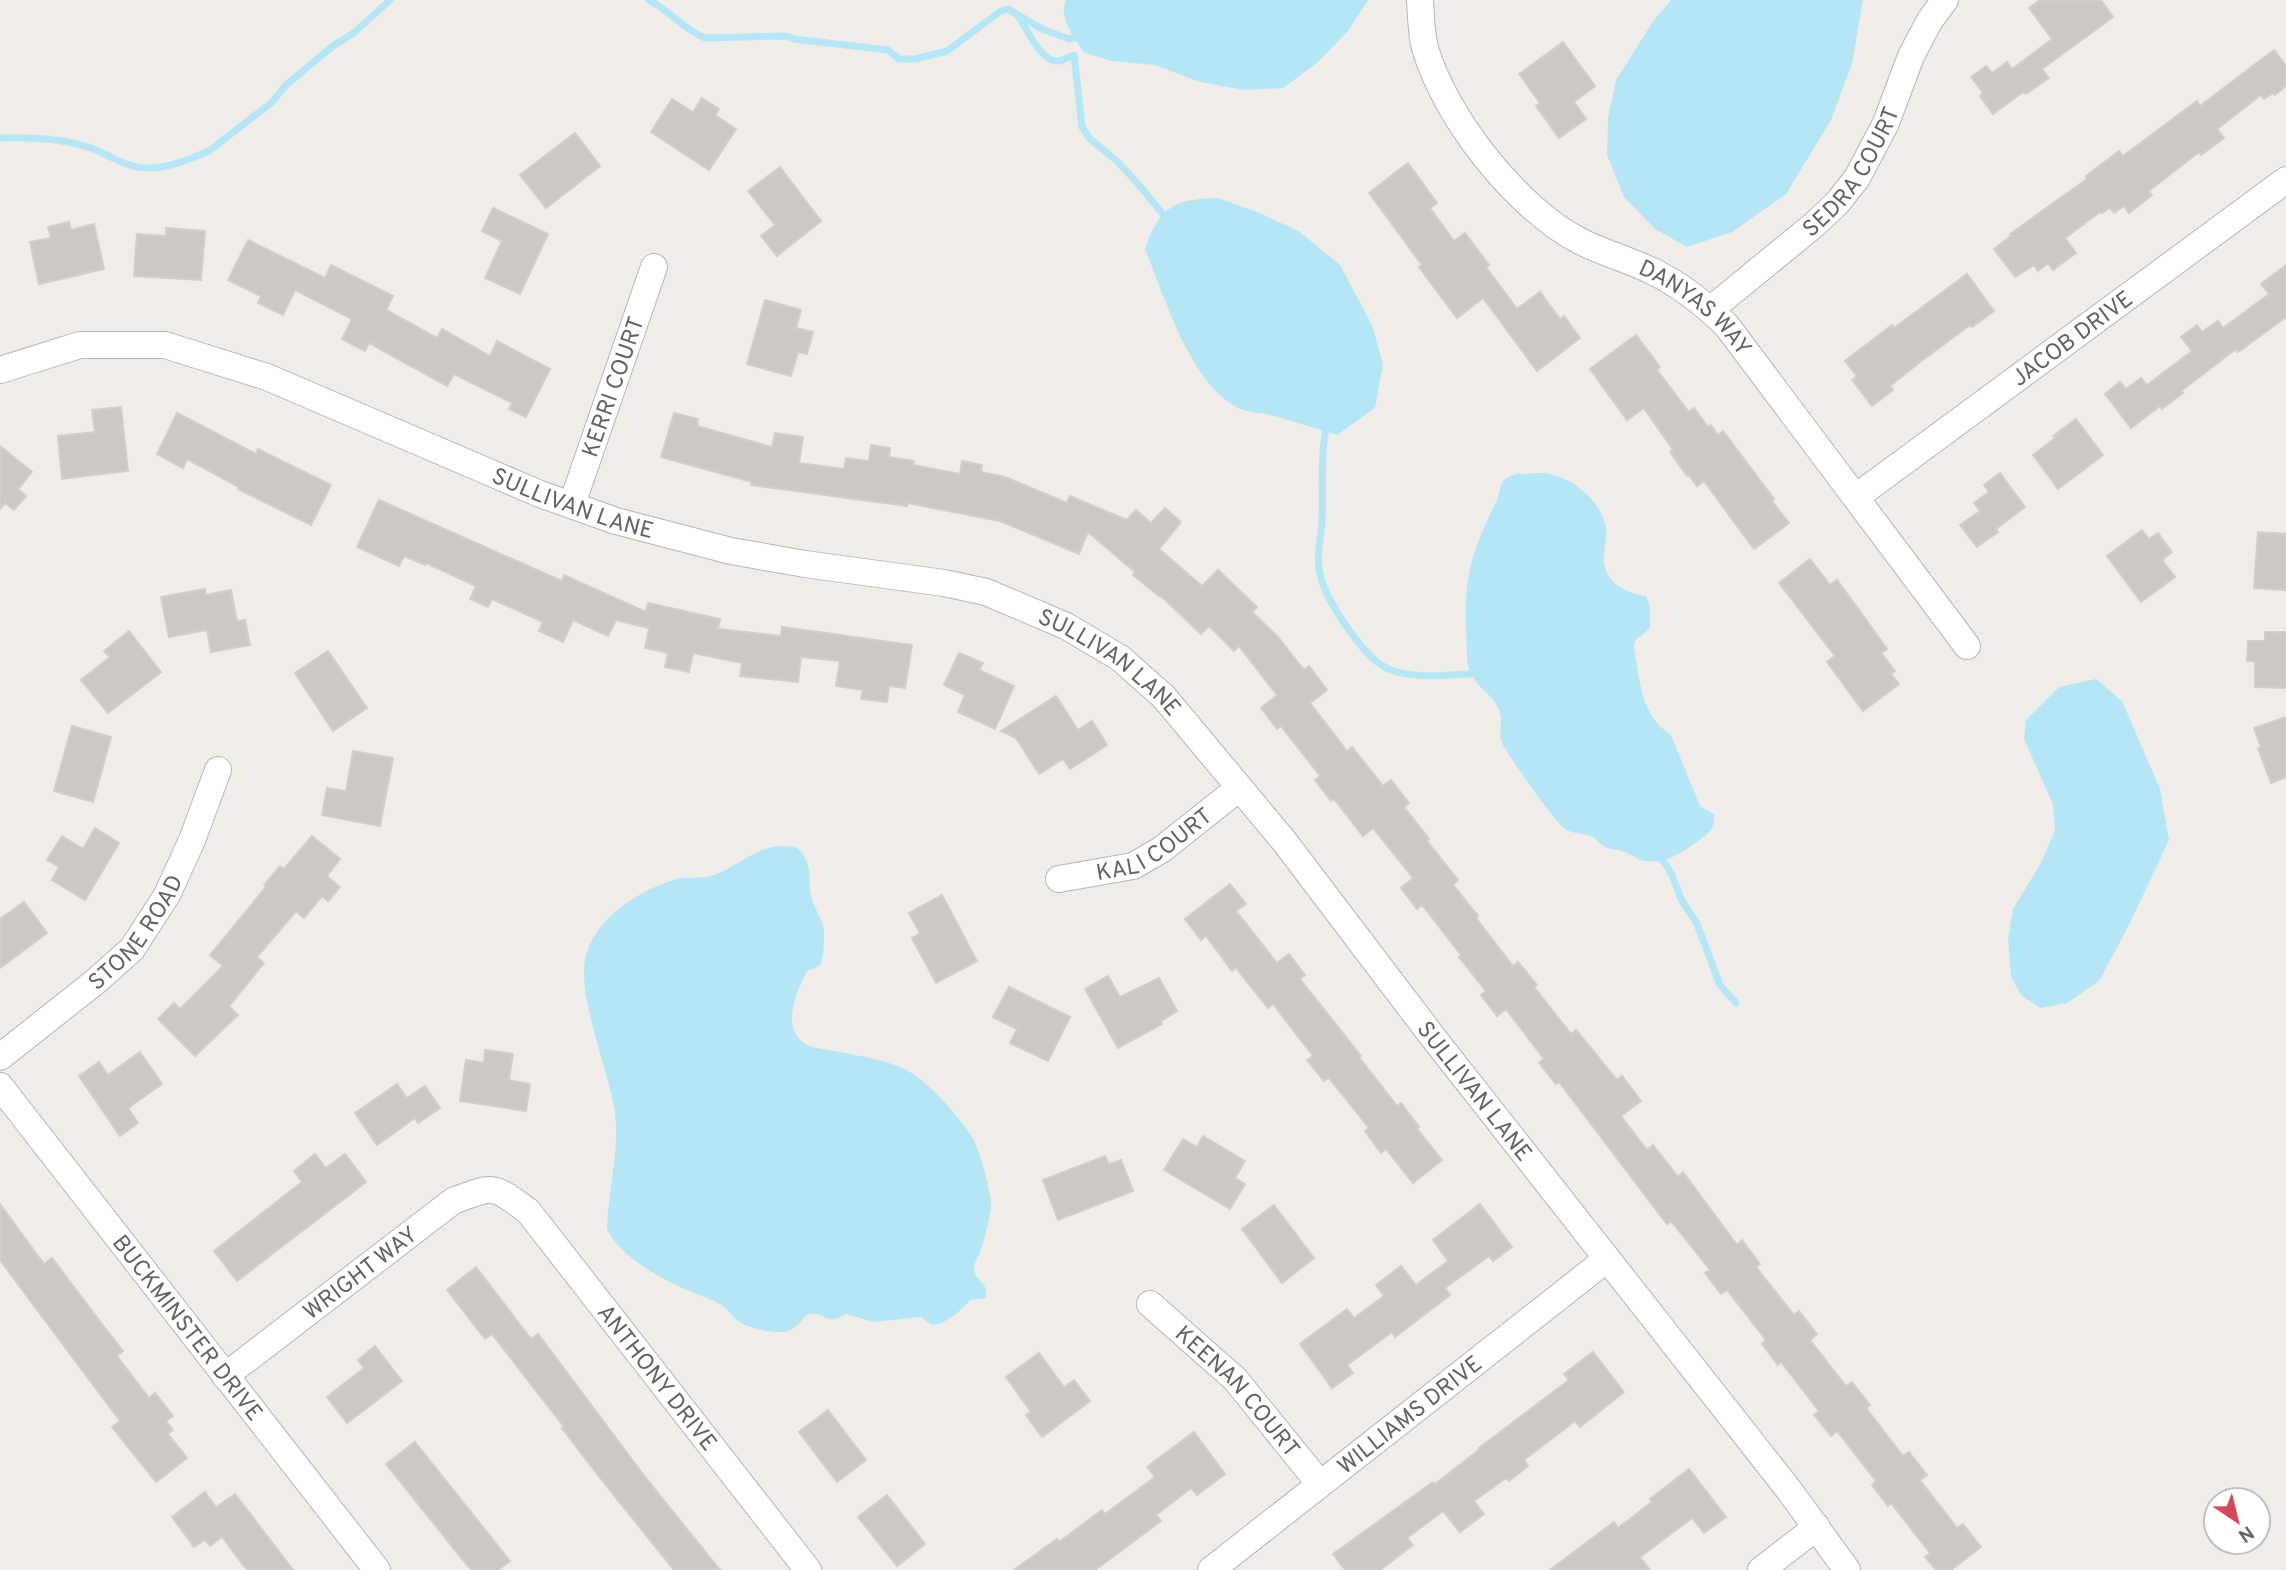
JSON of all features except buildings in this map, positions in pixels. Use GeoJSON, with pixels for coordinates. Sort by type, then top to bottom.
{"type":"FeatureCollection","features":[{"type":"Feature","properties":{"kind":"street","name":"DANYAS WAY"},"geometry":{"type":"LineString","coordinates":[[1420,0],[1425,46],[1439,83],[1457,118],[1499,173],[1554,226],[1580,241],[1655,273],[1699,299],[1710,310],[1737,338],[1967,646]]}},
{"type":"Feature","properties":{"kind":"street","name":"SEDRA COURT"},"geometry":{"type":"LineString","coordinates":[[1710,310],[1815,224],[1838,202],[1857,178],[1886,123],[1911,56],[1930,20],[1945,0]]}},
{"type":"Feature","properties":{"kind":"street","name":"JACOB DRIVE"},"geometry":{"type":"LineString","coordinates":[[1856,497],[2286,180]]}},
{"type":"Feature","properties":{"kind":"street","name":"KERRI COURT"},"geometry":{"type":"LineString","coordinates":[[572,504],[654,267]]}},
{"type":"Feature","properties":{"kind":"street","name":"SULLIVAN LANE"},"geometry":{"type":"LineString","coordinates":[[0,370],[80,345],[165,345],[267,377],[540,494],[616,521],[731,551],[944,583],[986,592],[1020,604],[1066,626],[1120,658],[1164,697],[1284,841],[1606,1259],[1817,1527],[1847,1570]]}},
{"type":"Feature","properties":{"kind":"street","name":"STONE ROAD"},"geometry":{"type":"LineString","coordinates":[[0,1057],[95,982],[132,949],[167,895],[192,840],[218,770]]}},
{"type":"Feature","properties":{"kind":"street","name":"KALI COURT"},"geometry":{"type":"LineString","coordinates":[[1059,879],[1133,866],[1161,850],[1240,788]]}},
{"type":"Feature","properties":{"kind":"street","name":"BUCKMINSTER DRIVE"},"geometry":{"type":"LineString","coordinates":[[0,1086],[377,1570]]}},
{"type":"Feature","properties":{"kind":"street","name":"WRIGHT WAY"},"geometry":{"type":"LineString","coordinates":[[225,1376],[453,1201],[485,1189],[501,1191]]}},
{"type":"Feature","properties":{"kind":"street","name":"ANTHONY DRIVE"},"geometry":{"type":"LineString","coordinates":[[501,1191],[528,1212],[808,1570]]}},
{"type":"Feature","properties":{"kind":"street","name":"WILLIAMS DRIVE"},"geometry":{"type":"LineString","coordinates":[[1211,1570],[1606,1259]]}},
{"type":"Feature","properties":{"kind":"street","name":"KEENAN COURT"},"geometry":{"type":"LineString","coordinates":[[1150,1304],[1235,1378],[1320,1484]]}},
{"type":"Feature","properties":{"kind":"street"},"geometry":{"type":"LineString","coordinates":[[1761,1570],[1817,1527]]}},
{"type":"Feature","properties":{"kind":"water"},"geometry":{"type":"Polygon","coordinates":[[[1066,0],[1368,0],[1348,31],[1317,63],[1283,88],[1245,90],[1200,82],[1155,65],[1111,61],[1083,52],[1065,20],[1066,0]]]}},
{"type":"Feature","properties":{"kind":"water"},"geometry":{"type":"Polygon","coordinates":[[[1671,0],[1863,0],[1852,64],[1831,120],[1786,194],[1732,232],[1687,247],[1655,229],[1624,197],[1607,155],[1608,118],[1616,80],[1654,20],[1671,0]]]}},
{"type":"Feature","properties":{"kind":"water"},"geometry":{"type":"Polygon","coordinates":[[[1218,198],[1300,232],[1340,265],[1372,325],[1383,364],[1375,408],[1337,435],[1247,411],[1226,400],[1195,364],[1182,340],[1145,249],[1157,223],[1171,208],[1190,200],[1218,198]]]}},
{"type":"Feature","properties":{"kind":"water"},"geometry":{"type":"Polygon","coordinates":[[[1538,473],[1559,477],[1578,487],[1594,501],[1604,519],[1606,529],[1604,561],[1608,575],[1625,590],[1646,596],[1650,607],[1650,628],[1635,641],[1634,647],[1643,696],[1653,717],[1671,735],[1700,806],[1714,814],[1713,825],[1708,833],[1674,857],[1661,861],[1641,860],[1625,852],[1607,848],[1590,836],[1564,828],[1504,748],[1500,737],[1499,710],[1470,671],[1467,662],[1466,610],[1472,559],[1503,481],[1517,474],[1538,473]]]}},
{"type":"Feature","properties":{"kind":"water"},"geometry":{"type":"Polygon","coordinates":[[[2096,679],[2122,701],[2160,789],[2169,840],[2099,981],[2067,1003],[2040,1008],[2021,995],[2011,976],[2008,939],[2013,909],[2041,863],[2055,830],[2053,804],[2024,739],[2026,720],[2059,687],[2096,679]]]}},
{"type":"Feature","properties":{"kind":"water"},"geometry":{"type":"Polygon","coordinates":[[[777,846],[796,848],[806,859],[812,899],[824,928],[821,963],[807,971],[794,1002],[792,1024],[795,1033],[812,1047],[879,1060],[910,1072],[950,1108],[972,1137],[978,1151],[987,1179],[991,1208],[974,1270],[986,1289],[986,1298],[971,1300],[940,1324],[933,1325],[920,1317],[874,1322],[846,1314],[830,1319],[808,1314],[788,1331],[757,1329],[737,1320],[722,1305],[642,1266],[621,1248],[607,1229],[616,1121],[586,993],[584,975],[589,947],[595,935],[612,915],[645,892],[676,879],[714,875],[760,851],[777,846]]]}},
{"type":"Feature","properties":{"kind":"waterway"},"geometry":{"type":"LineString","coordinates":[[0,138],[69,142],[139,167],[162,167],[186,160],[209,151],[271,103],[286,85],[333,46],[355,32],[390,0]]}},
{"type":"Feature","properties":{"kind":"waterway"},"geometry":{"type":"LineString","coordinates":[[649,0],[705,38],[786,36],[888,50],[899,59],[915,59],[947,51],[1001,11],[1008,9],[1042,29],[1069,39],[1084,35]]}},
{"type":"Feature","properties":{"kind":"waterway"},"geometry":{"type":"LineString","coordinates":[[1017,15],[1045,56],[1058,61],[1074,55],[1082,127],[1090,139],[1117,161],[1140,186],[1170,223]]}},
{"type":"Feature","properties":{"kind":"waterway"},"geometry":{"type":"LineString","coordinates":[[1327,424],[1318,563],[1331,602],[1360,644],[1381,665],[1401,673],[1420,675],[1470,674]]}},
{"type":"Feature","properties":{"kind":"waterway"},"geometry":{"type":"LineString","coordinates":[[1663,860],[1681,899],[1697,924],[1720,985],[1736,1003]]}}]}
